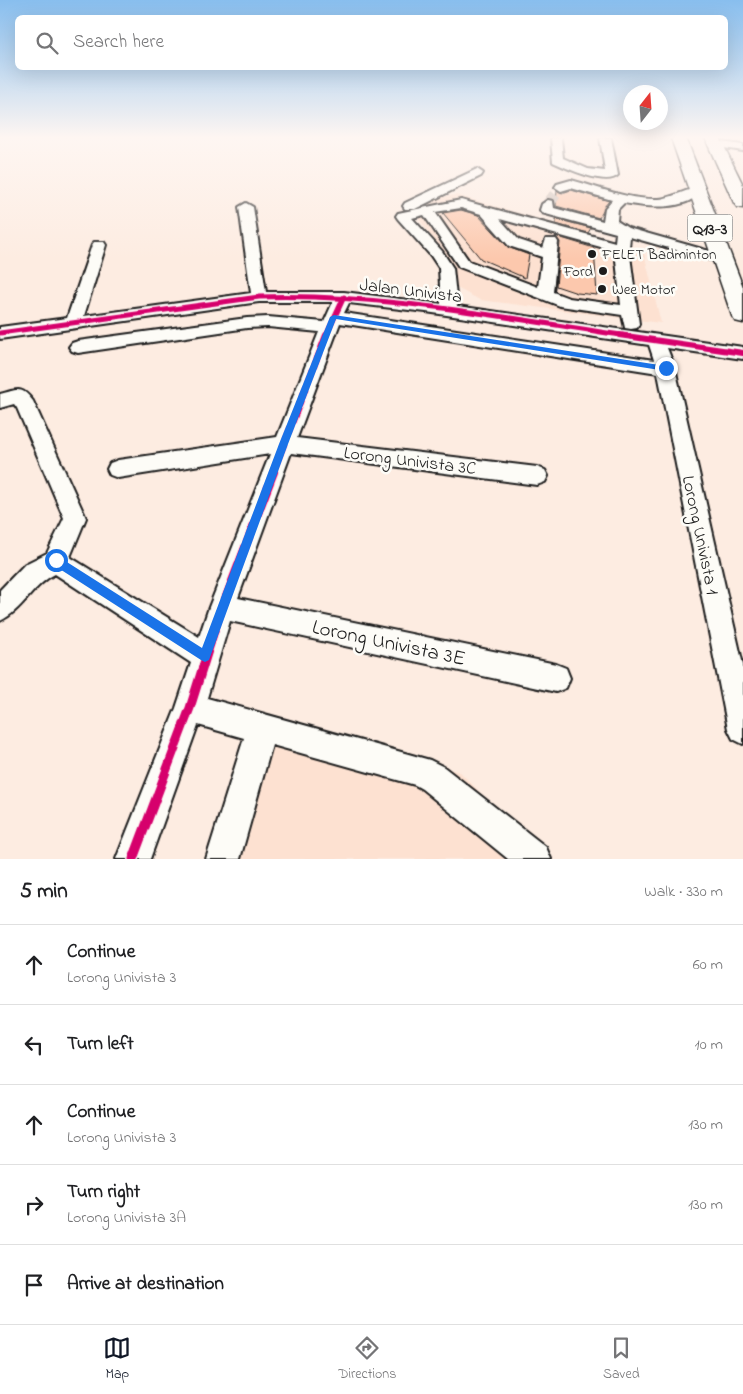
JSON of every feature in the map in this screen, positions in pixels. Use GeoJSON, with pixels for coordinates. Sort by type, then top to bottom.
{"type":"FeatureCollection","features":[{"type":"Feature","properties":{"kind":"highway","name":"Q13-3"},"geometry":{"type":"LineString","coordinates":[[692,178],[743,316]]}},
{"type":"Feature","properties":{"kind":"highway","name":"Q13-3"},"geometry":{"type":"LineString","coordinates":[[731,178],[743,204]]}},
{"type":"Feature","properties":{"kind":"street"},"geometry":{"type":"LineString","coordinates":[[403,216],[410,206],[467,178]]}},
{"type":"Feature","properties":{"kind":"street"},"geometry":{"type":"LineString","coordinates":[[561,187],[571,184],[621,199],[639,202],[666,202],[687,198],[696,191]]}},
{"type":"Feature","properties":{"kind":"street"},"geometry":{"type":"LineString","coordinates":[[621,199],[612,208],[610,222],[623,231]]}},
{"type":"Feature","properties":{"kind":"street"},"geometry":{"type":"LineString","coordinates":[[403,216],[461,204],[622,248]]}},
{"type":"Feature","properties":{"kind":"street"},"geometry":{"type":"LineString","coordinates":[[548,204],[547,210],[722,259]]}},
{"type":"Feature","properties":{"kind":"street"},"geometry":{"type":"LineString","coordinates":[[246,207],[259,297]]}},
{"type":"Feature","properties":{"kind":"street"},"geometry":{"type":"LineString","coordinates":[[427,210],[464,264],[566,303],[630,311]]}},
{"type":"Feature","properties":{"kind":"street"},"geometry":{"type":"LineString","coordinates":[[486,211],[514,243],[549,255]]}},
{"type":"Feature","properties":{"kind":"street"},"geometry":{"type":"LineString","coordinates":[[403,216],[437,254],[446,268],[449,310]]}},
{"type":"Feature","properties":{"kind":"street"},"geometry":{"type":"LineString","coordinates":[[545,294],[553,230]]}},
{"type":"Feature","properties":{"kind":"street"},"geometry":{"type":"LineString","coordinates":[[623,231],[622,248],[630,311],[631,336]]}},
{"type":"Feature","properties":{"kind":"street"},"geometry":{"type":"LineString","coordinates":[[74,324],[99,246]]}},
{"type":"Feature","properties":{"kind":"street","name":"Jalan Univista"},"geometry":{"type":"LineString","coordinates":[[0,333],[259,297],[300,295],[344,297],[449,310],[743,353]]}},
{"type":"Feature","properties":{"kind":"street"},"geometry":{"type":"LineString","coordinates":[[133,859],[190,708],[222,607],[331,322],[344,297]]}},
{"type":"Feature","properties":{"kind":"street"},"geometry":{"type":"LineString","coordinates":[[78,347],[247,323],[331,322],[666,368]]}},
{"type":"Feature","properties":{"kind":"street","name":"Lorong Univista 1"},"geometry":{"type":"LineString","coordinates":[[656,341],[666,368],[743,729]]}},
{"type":"Feature","properties":{"kind":"street"},"geometry":{"type":"LineString","coordinates":[[0,401],[19,396],[26,406],[75,518],[56,560],[34,572],[0,608]]}},
{"type":"Feature","properties":{"kind":"street","name":"Lorong Univista 3C"},"geometry":{"type":"LineString","coordinates":[[118,469],[284,444],[537,476]]}},
{"type":"Feature","properties":{"kind":"street"},"geometry":{"type":"LineString","coordinates":[[56,560],[205,656]]}},
{"type":"Feature","properties":{"kind":"street","name":"Lorong Univista 3E"},"geometry":{"type":"LineString","coordinates":[[222,607],[556,678]]}},
{"type":"Feature","properties":{"kind":"street"},"geometry":{"type":"LineString","coordinates":[[190,708],[419,771],[433,778],[534,859]]}},
{"type":"Feature","properties":{"kind":"street"},"geometry":{"type":"LineString","coordinates":[[223,859],[262,728]]}},
{"type":"Feature","properties":{"kind":"shaded area"},"geometry":{"type":"Polygon","coordinates":[[[456,195],[643,249],[661,323],[480,300],[449,284],[454,269],[407,202],[456,195]]]}},
{"type":"Feature","properties":{"kind":"shaded area"},"geometry":{"type":"Polygon","coordinates":[[[253,714],[460,772],[545,859],[209,859],[253,714]]]}},
{"type":"Feature","properties":{"kind":"building"},"geometry":{"type":"Polygon","coordinates":[[[557,190],[562,193],[571,190],[609,201],[599,218],[556,206],[557,190]]]}},
{"type":"Feature","properties":{"kind":"building"},"geometry":{"type":"Polygon","coordinates":[[[461,210],[478,215],[508,247],[529,255],[525,278],[481,259],[443,213],[461,210]]]}},
{"type":"Feature","properties":{"kind":"building"},"geometry":{"type":"Polygon","coordinates":[[[556,219],[591,228],[588,233],[556,224],[556,219]]]}},
{"type":"Feature","properties":{"kind":"building"},"geometry":{"type":"Polygon","coordinates":[[[555,236],[594,248],[597,295],[577,293],[556,286],[560,242],[555,236]]]}},
{"type":"Feature","properties":{"kind":"tunnel"},"geometry":{"type":"LineString","coordinates":[[548,204],[561,187]]}},
{"type":"Feature","properties":{"kind":"cycle path"},"geometry":{"type":"LineString","coordinates":[[0,333],[259,297],[287,296],[370,300],[743,353]]}},
{"type":"Feature","properties":{"kind":"cycle path"},"geometry":{"type":"LineString","coordinates":[[133,859],[190,708],[222,607],[329,328],[344,297]]}},
{"type":"Feature","properties":{"kind":"place","name":"FELET Badminton"},"geometry":{"type":"Point","coordinates":[592,254]}},
{"type":"Feature","properties":{"kind":"place","name":"Ford"},"geometry":{"type":"Point","coordinates":[603,271]}},
{"type":"Feature","properties":{"kind":"place","name":"Wee Motor"},"geometry":{"type":"Point","coordinates":[602,289]}},
{"type":"Feature","properties":{"kind":"route"},"geometry":{"type":"LineString","coordinates":[[56,560],[205,656],[284,444],[334,317],[666,368]]}}]}
